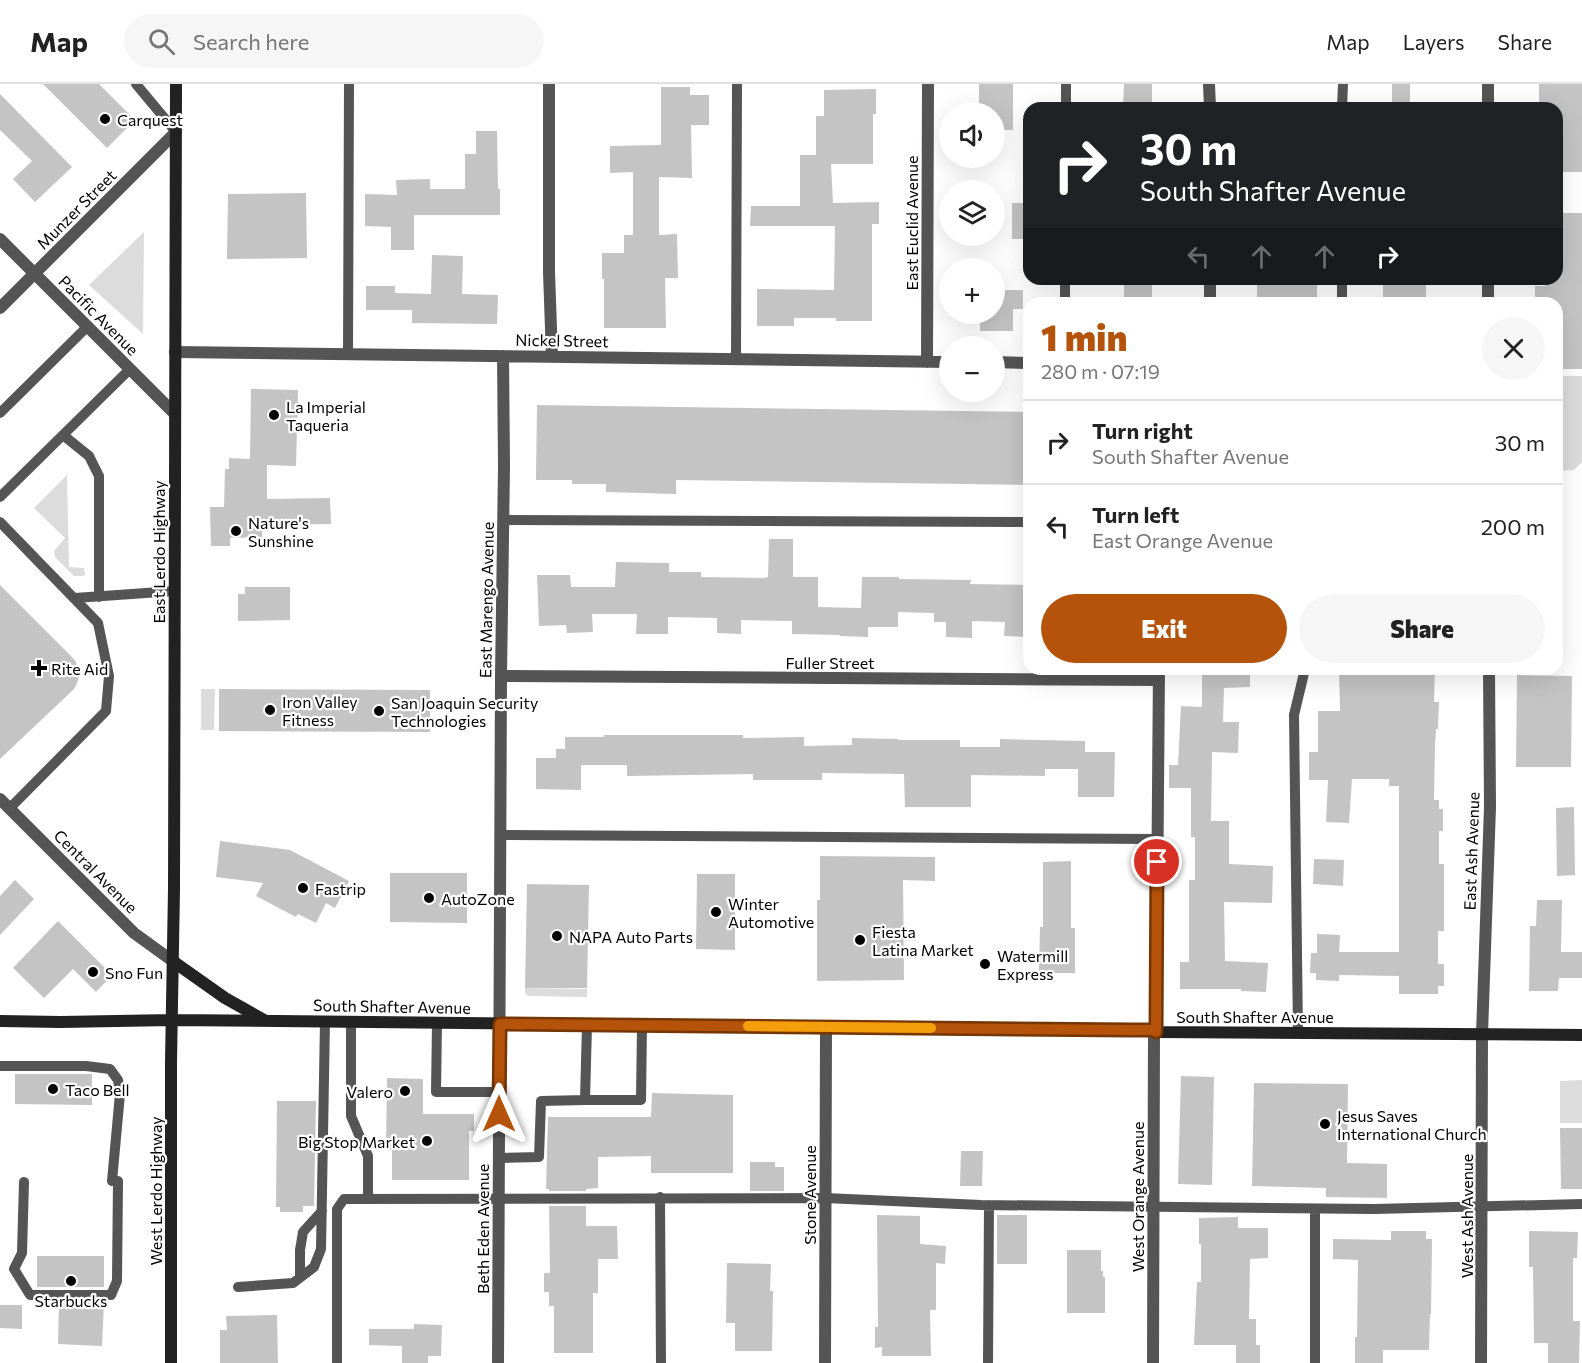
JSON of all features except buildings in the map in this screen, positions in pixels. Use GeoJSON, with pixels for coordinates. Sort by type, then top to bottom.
{"type":"FeatureCollection","features":[{"type":"Feature","properties":{"kind":"main road","name":"East Lerdo Highway"},"geometry":{"type":"LineString","coordinates":[[172,1020],[176,84]]}},
{"type":"Feature","properties":{"kind":"main road"},"geometry":{"type":"LineString","coordinates":[[174,962],[225,998],[265,1021]]}},
{"type":"Feature","properties":{"kind":"main road","name":"South Shafter Avenue"},"geometry":{"type":"LineString","coordinates":[[0,1021],[172,1020],[1582,1035]]}},
{"type":"Feature","properties":{"kind":"main road","name":"West Lerdo Highway"},"geometry":{"type":"LineString","coordinates":[[171,1363],[172,1020]]}},
{"type":"Feature","properties":{"kind":"street"},"geometry":{"type":"LineString","coordinates":[[549,84],[549,272],[552,357]]}},
{"type":"Feature","properties":{"kind":"street","name":"East Euclid Avenue"},"geometry":{"type":"LineString","coordinates":[[927,362],[928,84]]}},
{"type":"Feature","properties":{"kind":"street"},"geometry":{"type":"LineString","coordinates":[[1209,84],[1209,102]]}},
{"type":"Feature","properties":{"kind":"street"},"geometry":{"type":"LineString","coordinates":[[1488,84],[1488,102]]}},
{"type":"Feature","properties":{"kind":"street","name":"Munzer Street"},"geometry":{"type":"LineString","coordinates":[[0,308],[176,132]]}},
{"type":"Feature","properties":{"kind":"street","name":"Pacific Avenue"},"geometry":{"type":"LineString","coordinates":[[0,239],[175,414]]}},
{"type":"Feature","properties":{"kind":"street","name":"Nickel Street"},"geometry":{"type":"LineString","coordinates":[[175,352],[939,362]]}},
{"type":"Feature","properties":{"kind":"street","name":"East Marengo Avenue"},"geometry":{"type":"LineString","coordinates":[[500,1024],[502,356]]}},
{"type":"Feature","properties":{"kind":"street"},"geometry":{"type":"LineString","coordinates":[[1005,362],[1023,363]]}},
{"type":"Feature","properties":{"kind":"street","name":"Fuller Street"},"geometry":{"type":"LineString","coordinates":[[501,676],[1159,675]]}},
{"type":"Feature","properties":{"kind":"street","name":"West Orange Avenue"},"geometry":{"type":"LineString","coordinates":[[1154,1363],[1159,675]]}},
{"type":"Feature","properties":{"kind":"street","name":"East Ash Avenue"},"geometry":{"type":"LineString","coordinates":[[1482,1034],[1490,807],[1489,675]]}},
{"type":"Feature","properties":{"kind":"street","name":"Central Avenue"},"geometry":{"type":"LineString","coordinates":[[0,799],[134,933],[174,962]]}},
{"type":"Feature","properties":{"kind":"street","name":"Beth Eden Avenue"},"geometry":{"type":"LineString","coordinates":[[498,1363],[500,1024]]}},
{"type":"Feature","properties":{"kind":"street","name":"Stone Avenue"},"geometry":{"type":"LineString","coordinates":[[825,1363],[826,1027]]}},
{"type":"Feature","properties":{"kind":"street","name":"West Ash Avenue"},"geometry":{"type":"LineString","coordinates":[[1481,1363],[1482,1034]]}},
{"type":"Feature","properties":{"kind":"lane"},"geometry":{"type":"LineString","coordinates":[[136,84],[176,132]]}},
{"type":"Feature","properties":{"kind":"lane"},"geometry":{"type":"LineString","coordinates":[[348,354],[349,84]]}},
{"type":"Feature","properties":{"kind":"lane"},"geometry":{"type":"LineString","coordinates":[[736,359],[737,84]]}},
{"type":"Feature","properties":{"kind":"lane"},"geometry":{"type":"LineString","coordinates":[[1066,84],[1066,102]]}},
{"type":"Feature","properties":{"kind":"lane"},"geometry":{"type":"LineString","coordinates":[[1342,84],[1342,102]]}},
{"type":"Feature","properties":{"kind":"lane"},"geometry":{"type":"LineString","coordinates":[[0,413],[88,327]]}},
{"type":"Feature","properties":{"kind":"lane"},"geometry":{"type":"LineString","coordinates":[[0,497],[130,369]]}},
{"type":"Feature","properties":{"kind":"lane"},"geometry":{"type":"LineString","coordinates":[[63,435],[89,456],[99,476],[99,597]]}},
{"type":"Feature","properties":{"kind":"lane"},"geometry":{"type":"LineString","coordinates":[[503,520],[1023,522]]}},
{"type":"Feature","properties":{"kind":"lane"},"geometry":{"type":"LineString","coordinates":[[0,522],[98,623],[109,676],[106,711],[10,808]]}},
{"type":"Feature","properties":{"kind":"lane"},"geometry":{"type":"LineString","coordinates":[[75,598],[174,591]]}},
{"type":"Feature","properties":{"kind":"lane"},"geometry":{"type":"LineString","coordinates":[[1298,1033],[1294,715],[1304,675]]}},
{"type":"Feature","properties":{"kind":"lane"},"geometry":{"type":"LineString","coordinates":[[500,835],[1157,839]]}},
{"type":"Feature","properties":{"kind":"lane"},"geometry":{"type":"LineString","coordinates":[[238,1287],[293,1283],[314,1267],[321,1249],[325,1022]]}},
{"type":"Feature","properties":{"kind":"lane"},"geometry":{"type":"LineString","coordinates":[[351,1022],[351,1116],[368,1156],[368,1198]]}},
{"type":"Feature","properties":{"kind":"lane"},"geometry":{"type":"LineString","coordinates":[[437,1023],[436,1092],[499,1092]]}},
{"type":"Feature","properties":{"kind":"lane"},"geometry":{"type":"LineString","coordinates":[[585,1100],[587,1025]]}},
{"type":"Feature","properties":{"kind":"lane"},"geometry":{"type":"LineString","coordinates":[[499,1158],[539,1157],[541,1101],[640,1100],[642,1025]]}},
{"type":"Feature","properties":{"kind":"lane"},"geometry":{"type":"LineString","coordinates":[[0,1066],[86,1066],[110,1069],[118,1080],[120,1094],[115,1181],[117,1281],[111,1295],[30,1295],[14,1269],[22,1253],[24,1182]]}},
{"type":"Feature","properties":{"kind":"lane"},"geometry":{"type":"LineString","coordinates":[[660,1197],[661,1363]]}},
{"type":"Feature","properties":{"kind":"lane"},"geometry":{"type":"LineString","coordinates":[[337,1363],[337,1209],[344,1199],[825,1198],[989,1205],[1315,1209],[1582,1204]]}},
{"type":"Feature","properties":{"kind":"lane"},"geometry":{"type":"LineString","coordinates":[[988,1363],[989,1205]]}},
{"type":"Feature","properties":{"kind":"lane"},"geometry":{"type":"LineString","coordinates":[[1315,1209],[1315,1363]]}},
{"type":"Feature","properties":{"kind":"lane"},"geometry":{"type":"LineString","coordinates":[[300,1277],[303,1232],[322,1210]]}},
{"type":"Feature","properties":{"kind":"shaded area"},"geometry":{"type":"Polygon","coordinates":[[[144,232],[143,334],[89,285],[144,232]]]}},
{"type":"Feature","properties":{"kind":"shaded area"},"geometry":{"type":"Polygon","coordinates":[[[1563,376],[1582,376],[1582,462],[1574,470],[1563,471],[1563,376]]]}},
{"type":"Feature","properties":{"kind":"shaded area"},"geometry":{"type":"Polygon","coordinates":[[[67,475],[69,567],[84,568],[85,575],[82,576],[74,576],[55,557],[54,551],[65,538],[34,508],[67,475]]]}},
{"type":"Feature","properties":{"kind":"shaded area"},"geometry":{"type":"Polygon","coordinates":[[[201,689],[215,689],[214,730],[201,730],[201,689]]]}},
{"type":"Feature","properties":{"kind":"shaded area"},"geometry":{"type":"Polygon","coordinates":[[[525,988],[587,989],[587,997],[528,996],[525,988]]]}},
{"type":"Feature","properties":{"kind":"shaded area"},"geometry":{"type":"Polygon","coordinates":[[[1582,1080],[1582,1123],[1560,1123],[1560,1081],[1582,1080]]]}},
{"type":"Feature","properties":{"kind":"slow traffic"},"geometry":{"type":"LineString","coordinates":[[748,1026],[931,1028]]}},
{"type":"Feature","properties":{"kind":"place","name":"Carquest"},"geometry":{"type":"Point","coordinates":[105,119]}},
{"type":"Feature","properties":{"kind":"place","name":"La Imperial Taqueria"},"geometry":{"type":"Point","coordinates":[274,415]}},
{"type":"Feature","properties":{"kind":"place","name":"Nature's Sunshine"},"geometry":{"type":"Point","coordinates":[236,531]}},
{"type":"Feature","properties":{"kind":"place","name":"Rite Aid"},"geometry":{"type":"Point","coordinates":[39,668]}},
{"type":"Feature","properties":{"kind":"place","name":"Iron Valley Fitness"},"geometry":{"type":"Point","coordinates":[270,710]}},
{"type":"Feature","properties":{"kind":"place","name":"San Joaquin Security Technologies"},"geometry":{"type":"Point","coordinates":[379,711]}},
{"type":"Feature","properties":{"kind":"place","name":"Fastrip"},"geometry":{"type":"Point","coordinates":[303,888]}},
{"type":"Feature","properties":{"kind":"place","name":"AutoZone"},"geometry":{"type":"Point","coordinates":[429,898]}},
{"type":"Feature","properties":{"kind":"place","name":"Winter Automotive"},"geometry":{"type":"Point","coordinates":[716,912]}},
{"type":"Feature","properties":{"kind":"place","name":"NAPA Auto Parts"},"geometry":{"type":"Point","coordinates":[557,936]}},
{"type":"Feature","properties":{"kind":"place","name":"Fiesta Latina Market"},"geometry":{"type":"Point","coordinates":[860,940]}},
{"type":"Feature","properties":{"kind":"place","name":"Watermill Express"},"geometry":{"type":"Point","coordinates":[985,964]}},
{"type":"Feature","properties":{"kind":"place","name":"Sno Fun"},"geometry":{"type":"Point","coordinates":[93,972]}},
{"type":"Feature","properties":{"kind":"place","name":"Taco Bell"},"geometry":{"type":"Point","coordinates":[53,1089]}},
{"type":"Feature","properties":{"kind":"place","name":"Valero"},"geometry":{"type":"Point","coordinates":[405,1091]}},
{"type":"Feature","properties":{"kind":"place","name":"Jesus Saves International Church"},"geometry":{"type":"Point","coordinates":[1325,1124]}},
{"type":"Feature","properties":{"kind":"place","name":"Big Stop Market"},"geometry":{"type":"Point","coordinates":[427,1141]}},
{"type":"Feature","properties":{"kind":"place","name":"Starbucks"},"geometry":{"type":"Point","coordinates":[71,1281]}},
{"type":"Feature","properties":{"kind":"route"},"geometry":{"type":"LineString","coordinates":[[499,1114],[500,1024],[1154,1030],[1156,1032],[1157,862]]}}]}
